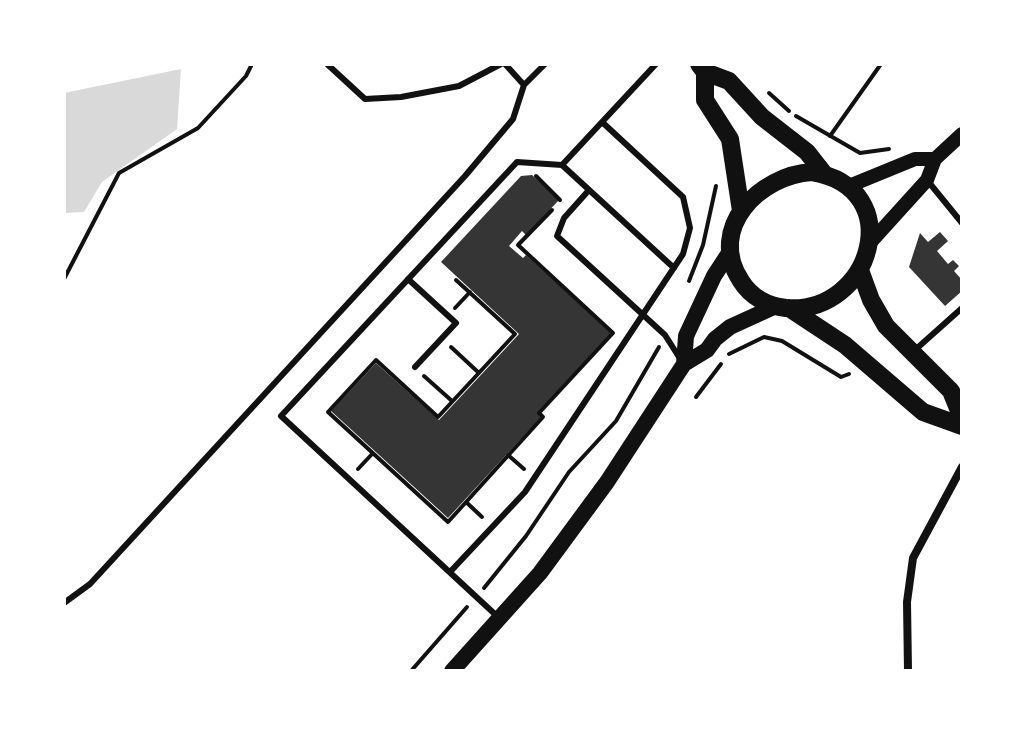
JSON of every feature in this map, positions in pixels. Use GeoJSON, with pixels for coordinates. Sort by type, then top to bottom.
{"type":"FeatureCollection","features":[{"type":"Feature","properties":{"kind":"main road"},"geometry":{"type":"LineString","coordinates":[[702,68],[729,81],[762,117],[807,152],[825,175]]}},
{"type":"Feature","properties":{"kind":"main road"},"geometry":{"type":"LineString","coordinates":[[702,68],[705,100],[730,139],[741,211]]}},
{"type":"Feature","properties":{"kind":"main road"},"geometry":{"type":"LineString","coordinates":[[452,671],[540,573],[684,364],[707,350],[730,327],[782,307],[803,308],[829,299],[852,281],[860,270],[869,244],[869,218],[858,195],[849,186],[825,175],[798,173],[772,182],[741,211],[732,237],[732,263],[744,286],[753,295],[782,307],[845,345],[923,412],[962,426]]}},
{"type":"Feature","properties":{"kind":"main road"},"geometry":{"type":"LineString","coordinates":[[684,364],[686,336],[714,276],[731,250]]}},
{"type":"Feature","properties":{"kind":"main road"},"geometry":{"type":"LineString","coordinates":[[860,270],[871,300],[886,326],[951,391],[962,418]]}},
{"type":"Feature","properties":{"kind":"street"},"geometry":{"type":"LineString","coordinates":[[869,244],[927,180],[935,159],[962,134]]}},
{"type":"Feature","properties":{"kind":"street"},"geometry":{"type":"LineString","coordinates":[[849,186],[915,159],[935,159]]}},
{"type":"Feature","properties":{"kind":"street"},"geometry":{"type":"LineString","coordinates":[[908,671],[907,602],[913,558],[962,467]]}},
{"type":"Feature","properties":{"kind":"lane"},"geometry":{"type":"LineString","coordinates":[[327,64],[365,99],[401,97],[459,86],[503,64],[524,85]]}},
{"type":"Feature","properties":{"kind":"lane"},"geometry":{"type":"LineString","coordinates":[[64,603],[90,584],[465,176],[513,119],[524,85],[545,64]]}},
{"type":"Feature","properties":{"kind":"lane"},"geometry":{"type":"LineString","coordinates":[[562,165],[656,64]]}},
{"type":"Feature","properties":{"kind":"lane"},"geometry":{"type":"LineString","coordinates":[[450,572],[534,479],[683,254],[690,228],[683,197],[602,122]]}},
{"type":"Feature","properties":{"kind":"lane"},"geometry":{"type":"LineString","coordinates":[[499,618],[281,416],[517,162],[562,165],[674,268]]}},
{"type":"Feature","properties":{"kind":"lane"},"geometry":{"type":"LineString","coordinates":[[927,180],[962,223]]}},
{"type":"Feature","properties":{"kind":"lane"},"geometry":{"type":"LineString","coordinates":[[589,190],[564,218],[557,236],[665,335],[684,364]]}},
{"type":"Feature","properties":{"kind":"lane"},"geometry":{"type":"LineString","coordinates":[[408,279],[456,323],[415,367]]}},
{"type":"Feature","properties":{"kind":"lane"},"geometry":{"type":"LineString","coordinates":[[913,353],[962,308]]}},
{"type":"Feature","properties":{"kind":"path"},"geometry":{"type":"LineString","coordinates":[[64,279],[119,173],[198,128],[246,76],[252,64]]}},
{"type":"Feature","properties":{"kind":"path"},"geometry":{"type":"LineString","coordinates":[[830,136],[881,64]]}},
{"type":"Feature","properties":{"kind":"path"},"geometry":{"type":"LineString","coordinates":[[769,93],[794,115],[860,153],[895,148]]}},
{"type":"Feature","properties":{"kind":"path"},"geometry":{"type":"LineString","coordinates":[[456,280],[515,334],[438,417],[376,360],[328,412],[448,522],[543,417],[539,413],[613,333],[518,245],[561,200],[533,174]]}},
{"type":"Feature","properties":{"kind":"path"},"geometry":{"type":"LineString","coordinates":[[448,316],[470,292]]}},
{"type":"Feature","properties":{"kind":"path"},"geometry":{"type":"LineString","coordinates":[[411,671],[526,536],[569,472],[616,421],[665,335]]}},
{"type":"Feature","properties":{"kind":"path"},"geometry":{"type":"LineString","coordinates":[[696,397],[729,354],[764,337],[782,341],[841,377]]}},
{"type":"Feature","properties":{"kind":"path"},"geometry":{"type":"LineString","coordinates":[[442,338],[479,373]]}},
{"type":"Feature","properties":{"kind":"path"},"geometry":{"type":"LineString","coordinates":[[415,367],[452,401]]}},
{"type":"Feature","properties":{"kind":"path"},"geometry":{"type":"LineString","coordinates":[[349,479],[373,453]]}},
{"type":"Feature","properties":{"kind":"path"},"geometry":{"type":"LineString","coordinates":[[508,455],[534,479]]}},
{"type":"Feature","properties":{"kind":"path"},"geometry":{"type":"LineString","coordinates":[[466,502],[493,527]]}},
{"type":"Feature","properties":{"kind":"shaded area"},"geometry":{"type":"Polygon","coordinates":[[[181,69],[177,129],[102,182],[84,212],[64,213],[64,93],[181,69]]]}},
{"type":"Feature","properties":{"kind":"building"},"geometry":{"type":"Polygon","coordinates":[[[532,175],[559,200],[526,235],[522,231],[509,246],[523,258],[526,255],[612,333],[538,413],[542,416],[448,518],[331,411],[376,363],[439,420],[519,334],[441,262],[521,176],[532,175]]]}},
{"type":"Feature","properties":{"kind":"building"},"geometry":{"type":"Polygon","coordinates":[[[940,232],[948,241],[937,251],[948,264],[953,260],[959,266],[954,271],[962,280],[962,291],[945,306],[909,267],[920,233],[928,242],[940,232]]]}}]}
